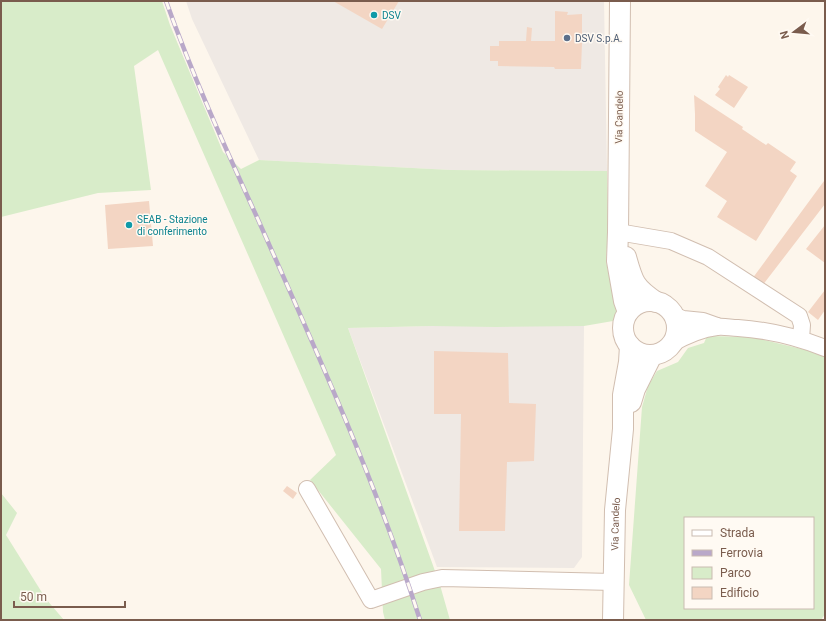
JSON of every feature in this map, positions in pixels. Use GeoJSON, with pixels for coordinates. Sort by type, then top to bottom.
{"type":"FeatureCollection","features":[{"type":"Feature","properties":{"kind":"street","name":"Via Candelo"},"geometry":{"type":"LineString","coordinates":[[620,1],[617,261],[624,301],[628,312]]}},
{"type":"Feature","properties":{"kind":"street","name":"Via Candelo"},"geometry":{"type":"LineString","coordinates":[[618,232],[632,279],[641,292],[656,302]]}},
{"type":"Feature","properties":{"kind":"street"},"geometry":{"type":"LineString","coordinates":[[618,232],[671,241],[708,257],[805,320],[802,325],[801,339]]}},
{"type":"Feature","properties":{"kind":"street"},"geometry":{"type":"LineString","coordinates":[[718,327],[703,321],[683,319],[673,315],[663,305],[648,301],[640,303],[628,312],[625,318],[624,333],[630,346],[636,351],[652,355],[660,353],[682,337],[703,329],[718,327],[753,329],[801,339],[825,348]]}},
{"type":"Feature","properties":{"kind":"street"},"geometry":{"type":"LineString","coordinates":[[671,344],[675,337],[676,330],[673,315]]}},
{"type":"Feature","properties":{"kind":"street","name":"Via Candelo"},"geometry":{"type":"LineString","coordinates":[[613,620],[615,510],[623,429],[623,395],[629,362],[630,346]]}},
{"type":"Feature","properties":{"kind":"street","name":"Via Candelo"},"geometry":{"type":"LineString","coordinates":[[623,429],[635,389],[652,355]]}},
{"type":"Feature","properties":{"kind":"street"},"geometry":{"type":"LineString","coordinates":[[307,489],[372,600],[423,582],[442,578],[613,582]]}},
{"type":"Feature","properties":{"kind":"shaded area","name":"DSV S.p.A."},"geometry":{"type":"Polygon","coordinates":[[[186,1],[604,1],[607,171],[451,170],[259,160],[192,19],[186,1]]]}},
{"type":"Feature","properties":{"kind":"shaded area"},"geometry":{"type":"Polygon","coordinates":[[[432,326],[584,326],[582,557],[574,568],[437,567],[348,328],[432,326]]]}},
{"type":"Feature","properties":{"kind":"green space"},"geometry":{"type":"Polygon","coordinates":[[[1,1],[162,1],[170,25],[223,152],[241,169],[259,160],[451,170],[607,171],[608,233],[606,261],[614,301],[618,312],[613,321],[584,326],[432,326],[348,328],[440,585],[450,620],[385,620],[383,612],[381,569],[310,480],[336,455],[158,50],[134,66],[151,190],[98,193],[1,217],[1,1]]]}},
{"type":"Feature","properties":{"kind":"green space"},"geometry":{"type":"Polygon","coordinates":[[[707,336],[752,337],[806,350],[825,357],[825,614],[821,620],[646,620],[629,585],[642,407],[648,386],[657,371],[678,362],[688,348],[704,343],[707,336]]]}},
{"type":"Feature","properties":{"kind":"green space"},"geometry":{"type":"Polygon","coordinates":[[[1,493],[17,513],[6,535],[46,599],[64,620],[1,620],[1,493]]]}},
{"type":"Feature","properties":{"kind":"building","name":"DSV"},"geometry":{"type":"Polygon","coordinates":[[[333,1],[399,1],[382,29],[333,1]]]}},
{"type":"Feature","properties":{"kind":"building","name":"DSV S.p.A."},"geometry":{"type":"Polygon","coordinates":[[[555,11],[568,12],[567,15],[582,14],[582,34],[580,35],[580,42],[582,43],[581,69],[498,66],[498,61],[490,61],[490,46],[499,46],[499,41],[526,41],[527,27],[532,28],[531,41],[555,41],[555,11]]]}},
{"type":"Feature","properties":{"kind":"building"},"geometry":{"type":"Polygon","coordinates":[[[726,75],[728,77],[729,75],[748,87],[734,108],[715,95],[720,89],[718,87],[726,75]]]}},
{"type":"Feature","properties":{"kind":"building"},"geometry":{"type":"Polygon","coordinates":[[[694,95],[743,127],[742,129],[766,145],[768,143],[796,162],[790,171],[797,176],[756,241],[717,217],[727,201],[705,186],[727,152],[695,131],[694,95]]]}},
{"type":"Feature","properties":{"kind":"building"},"geometry":{"type":"Polygon","coordinates":[[[824,181],[825,204],[762,286],[752,279],[824,181]]]}},
{"type":"Feature","properties":{"kind":"building","name":"SEAB - Stazione di conferimento"},"geometry":{"type":"Polygon","coordinates":[[[149,201],[153,246],[108,249],[105,205],[149,201]]]}},
{"type":"Feature","properties":{"kind":"building"},"geometry":{"type":"Polygon","coordinates":[[[825,225],[825,263],[806,249],[825,225]]]}},
{"type":"Feature","properties":{"kind":"building"},"geometry":{"type":"Polygon","coordinates":[[[825,290],[825,310],[818,320],[808,312],[825,290]]]}},
{"type":"Feature","properties":{"kind":"building"},"geometry":{"type":"Polygon","coordinates":[[[434,351],[508,353],[509,403],[536,404],[534,461],[507,462],[505,531],[459,531],[461,414],[434,414],[434,351]]]}},
{"type":"Feature","properties":{"kind":"building"},"geometry":{"type":"Polygon","coordinates":[[[287,486],[297,493],[293,499],[283,491],[287,486]]]}},
{"type":"Feature","properties":{"kind":"railway"},"geometry":{"type":"LineString","coordinates":[[166,1],[209,109],[344,415],[403,568],[420,620]]}},
{"type":"Feature","properties":{"kind":"place","name":"DSV"},"geometry":{"type":"Point","coordinates":[374,15]}},
{"type":"Feature","properties":{"kind":"place","name":"DSV S.p.A."},"geometry":{"type":"Point","coordinates":[567,38]}},
{"type":"Feature","properties":{"kind":"place","name":"SEAB - Stazione di conferimento"},"geometry":{"type":"Point","coordinates":[129,225]}}]}
